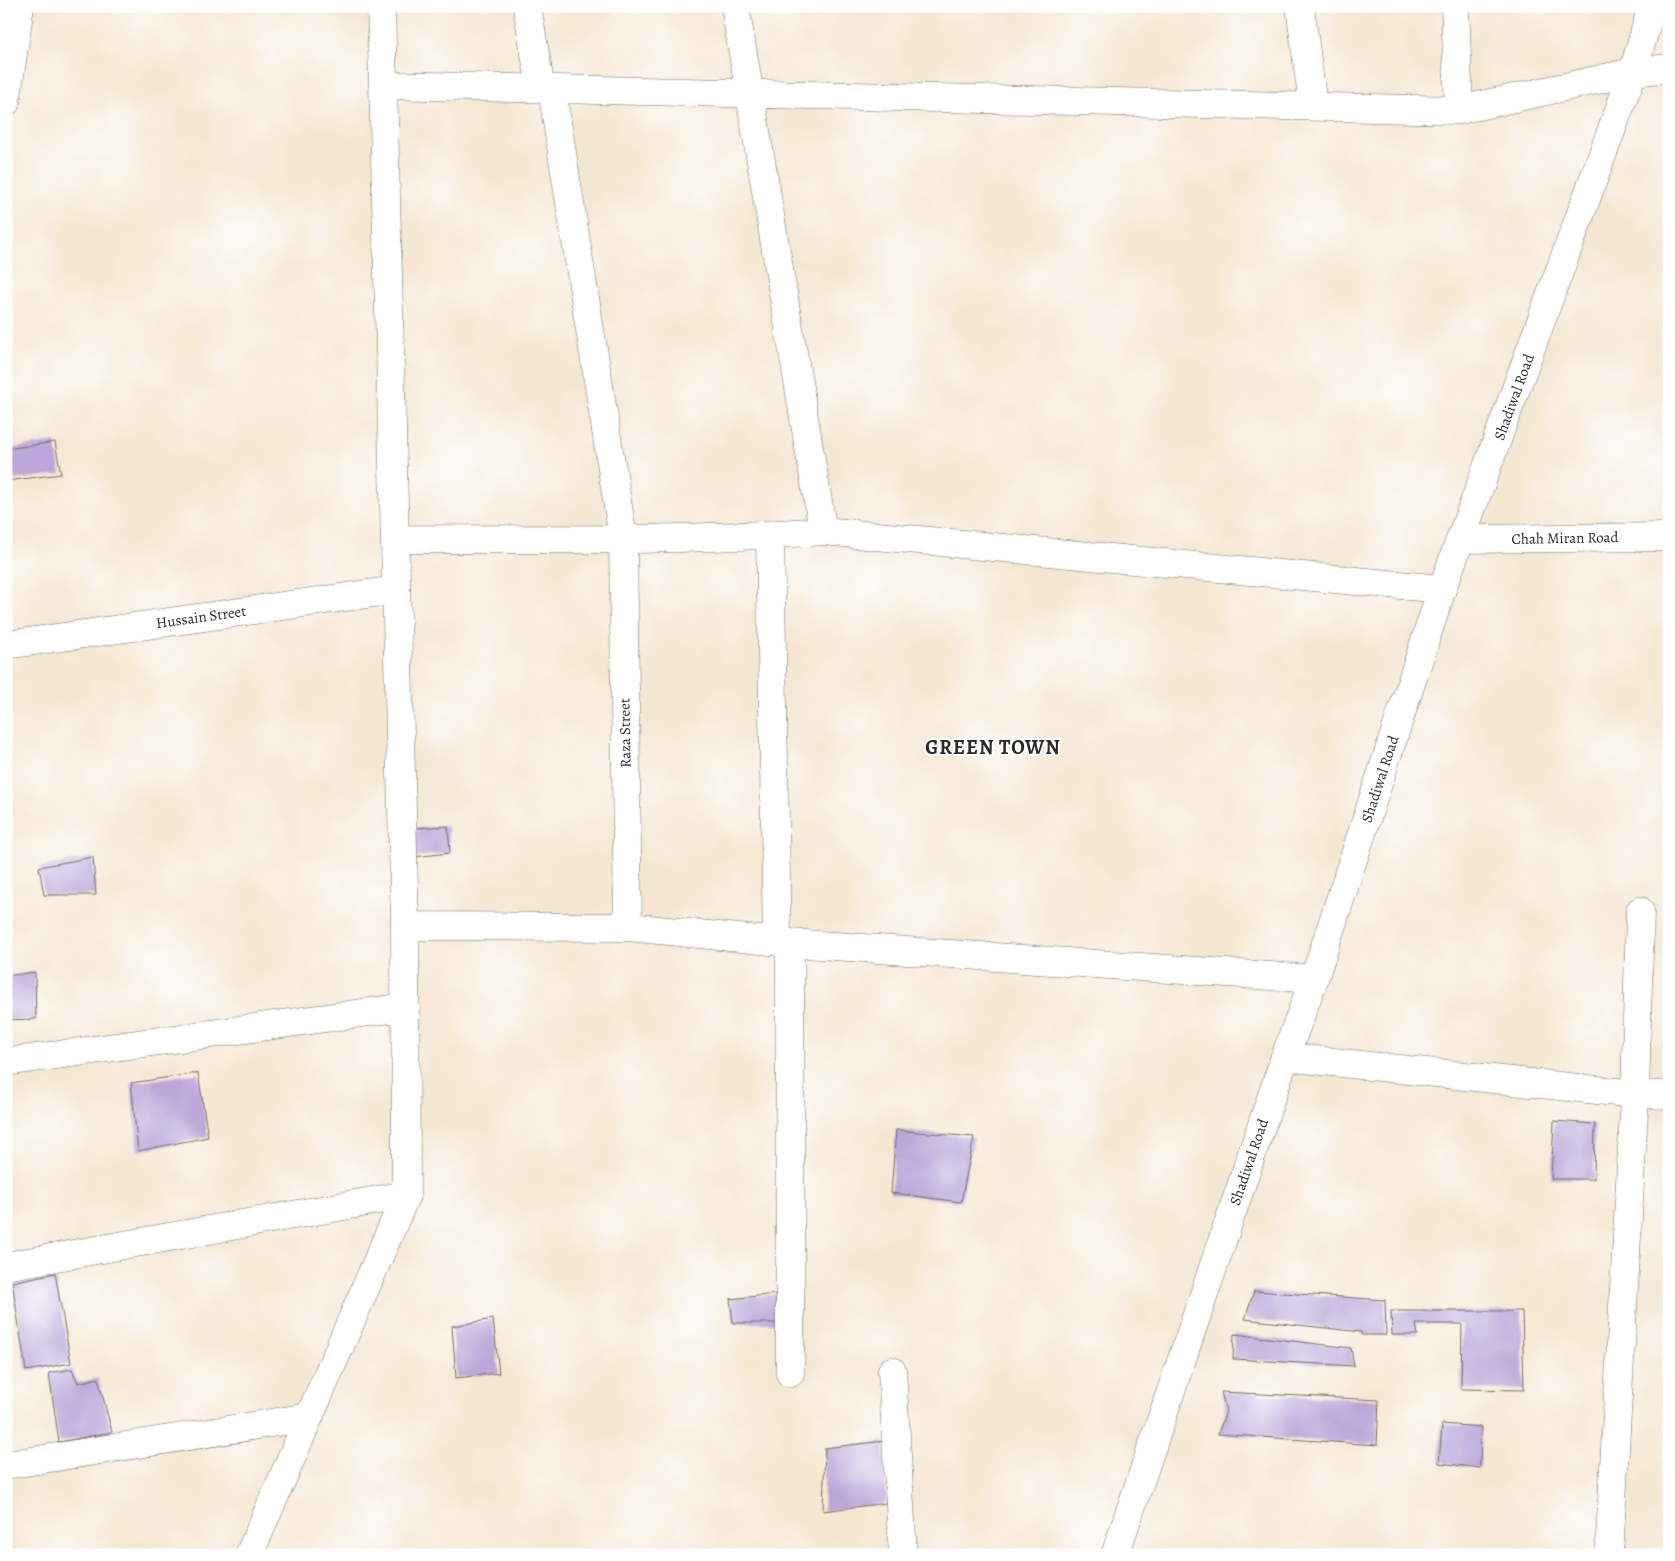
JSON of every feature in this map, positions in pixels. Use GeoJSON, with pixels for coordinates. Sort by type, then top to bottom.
{"type":"FeatureCollection","features":[{"type":"Feature","properties":{"kind":"street"},"geometry":{"type":"LineString","coordinates":[[6,102],[20,6]]}},
{"type":"Feature","properties":{"kind":"street"},"geometry":{"type":"LineString","coordinates":[[249,1555],[406,1195],[405,926],[381,6]]}},
{"type":"Feature","properties":{"kind":"street","name":"Raza Street"},"geometry":{"type":"LineString","coordinates":[[527,6],[547,89],[623,538],[628,927]]}},
{"type":"Feature","properties":{"kind":"street"},"geometry":{"type":"LineString","coordinates":[[735,6],[823,531]]}},
{"type":"Feature","properties":{"kind":"street"},"geometry":{"type":"LineString","coordinates":[[1300,6],[1313,106]]}},
{"type":"Feature","properties":{"kind":"street"},"geometry":{"type":"LineString","coordinates":[[1455,6],[1459,110]]}},
{"type":"Feature","properties":{"kind":"street","name":"Shadiwal Road"},"geometry":{"type":"LineString","coordinates":[[1115,1555],[1285,1057],[1314,979],[1442,589],[1633,72],[1652,6]]}},
{"type":"Feature","properties":{"kind":"street"},"geometry":{"type":"LineString","coordinates":[[383,85],[1459,110],[1633,72],[1669,68]]}},
{"type":"Feature","properties":{"kind":"street"},"geometry":{"type":"LineString","coordinates":[[395,539],[623,538],[770,535],[823,531],[1442,589]]}},
{"type":"Feature","properties":{"kind":"street"},"geometry":{"type":"LineString","coordinates":[[770,535],[784,942],[790,1372]]}},
{"type":"Feature","properties":{"kind":"street","name":"Chah Miran Road"},"geometry":{"type":"LineString","coordinates":[[1462,539],[1669,536]]}},
{"type":"Feature","properties":{"kind":"street","name":"Hussain Street"},"geometry":{"type":"LineString","coordinates":[[6,645],[396,590]]}},
{"type":"Feature","properties":{"kind":"street"},"geometry":{"type":"LineString","coordinates":[[1609,1555],[1635,1094],[1640,911]]}},
{"type":"Feature","properties":{"kind":"street"},"geometry":{"type":"LineString","coordinates":[[405,926],[628,927],[784,942],[1314,979]]}},
{"type":"Feature","properties":{"kind":"street"},"geometry":{"type":"LineString","coordinates":[[6,1062],[406,1007]]}},
{"type":"Feature","properties":{"kind":"street"},"geometry":{"type":"LineString","coordinates":[[1285,1057],[1635,1094],[1669,1095]]}},
{"type":"Feature","properties":{"kind":"street"},"geometry":{"type":"LineString","coordinates":[[6,1266],[406,1195]]}},
{"type":"Feature","properties":{"kind":"street"},"geometry":{"type":"LineString","coordinates":[[892,1371],[903,1555]]}},
{"type":"Feature","properties":{"kind":"street"},"geometry":{"type":"LineString","coordinates":[[6,1465],[309,1417]]}},
{"type":"Feature","properties":{"kind":"building"},"geometry":{"type":"Polygon","coordinates":[[[55,442],[61,474],[6,481],[6,449],[55,442]]]}},
{"type":"Feature","properties":{"kind":"building"},"geometry":{"type":"Polygon","coordinates":[[[448,826],[450,853],[413,857],[412,828],[448,826]]]}},
{"type":"Feature","properties":{"kind":"building"},"geometry":{"type":"Polygon","coordinates":[[[93,857],[96,895],[44,895],[39,867],[93,857]]]}},
{"type":"Feature","properties":{"kind":"building"},"geometry":{"type":"Polygon","coordinates":[[[35,972],[36,1019],[6,1020],[6,976],[35,972]]]}},
{"type":"Feature","properties":{"kind":"building"},"geometry":{"type":"Polygon","coordinates":[[[198,1073],[208,1137],[138,1151],[131,1083],[198,1073]]]}},
{"type":"Feature","properties":{"kind":"building"},"geometry":{"type":"Polygon","coordinates":[[[1554,1121],[1595,1124],[1594,1179],[1551,1179],[1554,1121]]]}},
{"type":"Feature","properties":{"kind":"building"},"geometry":{"type":"Polygon","coordinates":[[[896,1130],[974,1137],[961,1202],[891,1193],[896,1130]]]}},
{"type":"Feature","properties":{"kind":"building"},"geometry":{"type":"Polygon","coordinates":[[[55,1273],[71,1363],[26,1371],[12,1282],[55,1273]]]}},
{"type":"Feature","properties":{"kind":"building"},"geometry":{"type":"Polygon","coordinates":[[[1254,1291],[1385,1300],[1386,1335],[1362,1335],[1361,1332],[1245,1319],[1254,1291]]]}},
{"type":"Feature","properties":{"kind":"building"},"geometry":{"type":"Polygon","coordinates":[[[776,1294],[777,1323],[733,1323],[730,1299],[776,1294]]]}},
{"type":"Feature","properties":{"kind":"building"},"geometry":{"type":"Polygon","coordinates":[[[1391,1311],[1522,1311],[1524,1390],[1461,1389],[1462,1324],[1416,1324],[1418,1335],[1392,1335],[1391,1311]]]}},
{"type":"Feature","properties":{"kind":"building"},"geometry":{"type":"Polygon","coordinates":[[[493,1319],[499,1373],[456,1378],[452,1326],[493,1319]]]}},
{"type":"Feature","properties":{"kind":"building"},"geometry":{"type":"Polygon","coordinates":[[[1234,1334],[1351,1348],[1354,1366],[1233,1359],[1234,1334]]]}},
{"type":"Feature","properties":{"kind":"building"},"geometry":{"type":"Polygon","coordinates":[[[72,1369],[78,1383],[98,1378],[112,1432],[59,1442],[49,1373],[72,1369]]]}},
{"type":"Feature","properties":{"kind":"building"},"geometry":{"type":"Polygon","coordinates":[[[1221,1392],[1379,1400],[1377,1445],[1218,1434],[1226,1411],[1221,1392]]]}},
{"type":"Feature","properties":{"kind":"building"},"geometry":{"type":"Polygon","coordinates":[[[1442,1424],[1481,1427],[1480,1468],[1439,1463],[1442,1424]]]}},
{"type":"Feature","properties":{"kind":"building"},"geometry":{"type":"Polygon","coordinates":[[[884,1441],[886,1503],[823,1511],[825,1448],[884,1441]]]}},
{"type":"Feature","properties":{"kind":"district","name":"GREEN TOWN"},"geometry":{"type":"Point","coordinates":[993,747]}}]}
